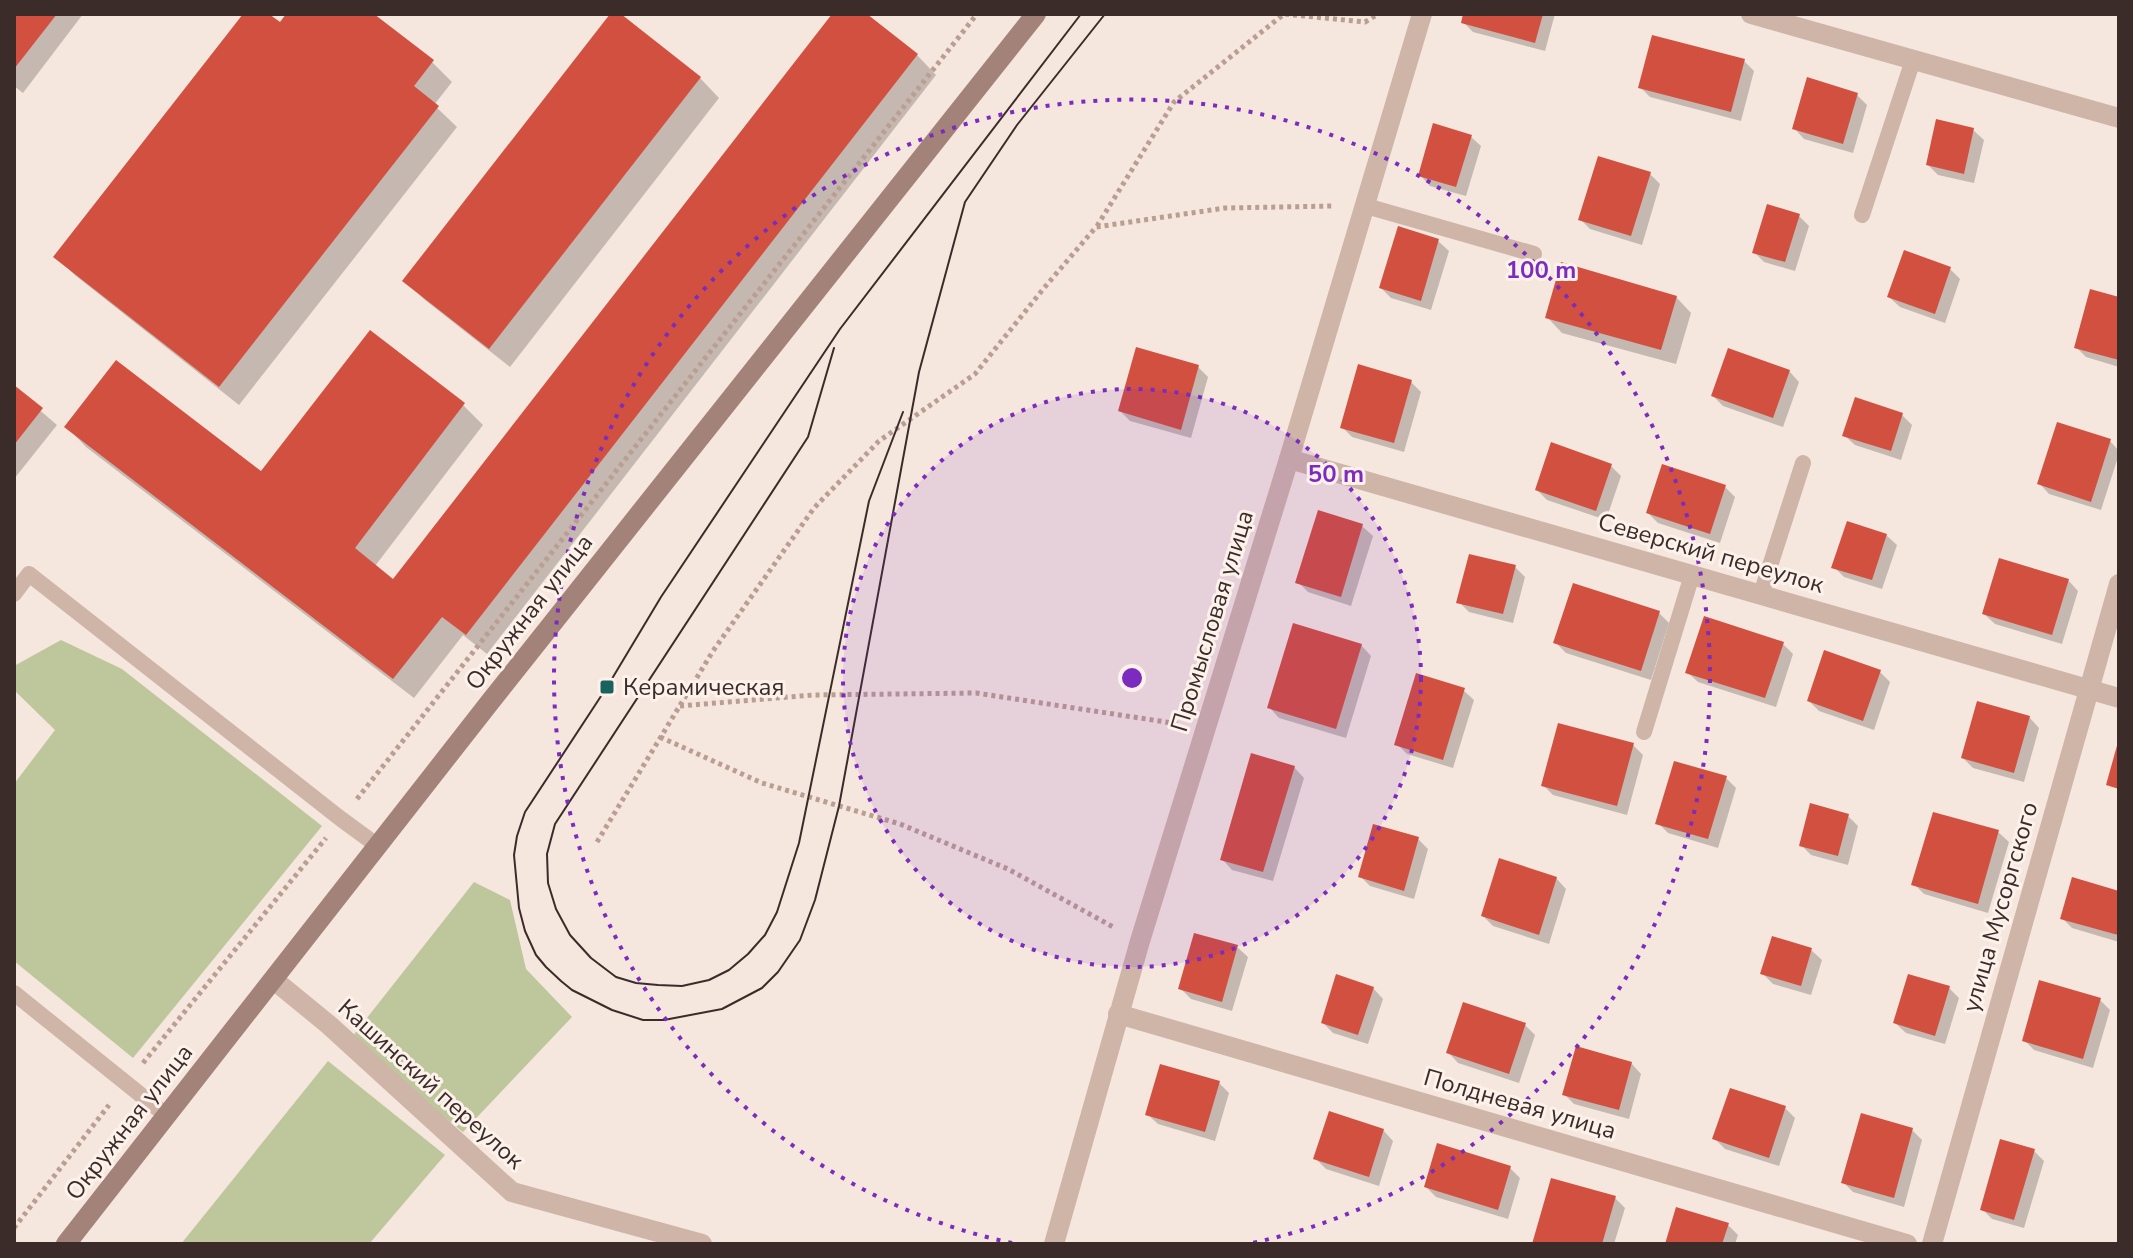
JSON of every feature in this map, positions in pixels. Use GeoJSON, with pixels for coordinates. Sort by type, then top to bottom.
{"type":"FeatureCollection","features":[{"type":"Feature","properties":{"kind":"main road","name":"Окружная улица"},"geometry":{"type":"LineString","coordinates":[[66,1244],[1036,14]]}},
{"type":"Feature","properties":{"kind":"street","name":"Промысловая улица"},"geometry":{"type":"LineString","coordinates":[[1054,1244],[1118,1014],[1422,14]]}},
{"type":"Feature","properties":{"kind":"street"},"geometry":{"type":"LineString","coordinates":[[1751,14],[2119,118]]}},
{"type":"Feature","properties":{"kind":"street","name":"Северский переулок"},"geometry":{"type":"LineString","coordinates":[[1289,459],[2119,698]]}},
{"type":"Feature","properties":{"kind":"street","name":"улица Мусоргского"},"geometry":{"type":"LineString","coordinates":[[1932,1244],[2119,584]]}},
{"type":"Feature","properties":{"kind":"street","name":"Кашинский переулок"},"geometry":{"type":"LineString","coordinates":[[274,980],[329,1025],[512,1192],[702,1244]]}},
{"type":"Feature","properties":{"kind":"street","name":"Полдневая улица"},"geometry":{"type":"LineString","coordinates":[[1118,1014],[1907,1244]]}},
{"type":"Feature","properties":{"kind":"lane"},"geometry":{"type":"LineString","coordinates":[[1862,215],[1913,60]]}},
{"type":"Feature","properties":{"kind":"lane"},"geometry":{"type":"LineString","coordinates":[[1366,206],[1534,254]]}},
{"type":"Feature","properties":{"kind":"lane"},"geometry":{"type":"LineString","coordinates":[[1761,594],[1803,463]]}},
{"type":"Feature","properties":{"kind":"lane"},"geometry":{"type":"LineString","coordinates":[[14,594],[29,574],[378,846]]}},
{"type":"Feature","properties":{"kind":"lane"},"geometry":{"type":"LineString","coordinates":[[1644,732],[1692,575]]}},
{"type":"Feature","properties":{"kind":"lane"},"geometry":{"type":"LineString","coordinates":[[14,993],[167,1116]]}},
{"type":"Feature","properties":{"kind":"path"},"geometry":{"type":"LineString","coordinates":[[14,1228],[125,1084],[341,819],[977,14]]}},
{"type":"Feature","properties":{"kind":"path"},"geometry":{"type":"LineString","coordinates":[[597,842],[713,651],[814,508],[879,441],[975,374],[1096,227],[1174,102],[1284,14],[1365,22],[1378,14]]}},
{"type":"Feature","properties":{"kind":"path"},"geometry":{"type":"LineString","coordinates":[[1096,227],[1225,208],[1366,206]]}},
{"type":"Feature","properties":{"kind":"path"},"geometry":{"type":"LineString","coordinates":[[679,706],[813,695],[976,693],[1207,728]]}},
{"type":"Feature","properties":{"kind":"path"},"geometry":{"type":"LineString","coordinates":[[660,737],[762,783],[900,824],[1008,869],[1140,941]]}},
{"type":"Feature","properties":{"kind":"green space"},"geometry":{"type":"Polygon","coordinates":[[[61,640],[122,669],[322,826],[133,1058],[14,961],[14,784],[55,730],[14,690],[14,666],[61,640]]]}},
{"type":"Feature","properties":{"kind":"green space"},"geometry":{"type":"Polygon","coordinates":[[[474,882],[510,900],[526,969],[572,1017],[463,1132],[348,1042],[474,882]]]}},
{"type":"Feature","properties":{"kind":"green space"},"geometry":{"type":"Polygon","coordinates":[[[328,1061],[445,1155],[369,1244],[181,1244],[328,1061]]]}},
{"type":"Feature","properties":{"kind":"building"},"geometry":{"type":"Polygon","coordinates":[[[14,14],[57,14],[14,69],[14,14]]]}},
{"type":"Feature","properties":{"kind":"building"},"geometry":{"type":"Polygon","coordinates":[[[243,14],[269,14],[280,22],[286,14],[374,14],[434,60],[414,86],[439,106],[219,387],[53,257],[243,14]]]}},
{"type":"Feature","properties":{"kind":"building"},"geometry":{"type":"Polygon","coordinates":[[[610,14],[621,14],[701,77],[489,349],[402,281],[610,14]]]}},
{"type":"Feature","properties":{"kind":"building"},"geometry":{"type":"Polygon","coordinates":[[[832,14],[867,14],[918,54],[466,635],[442,617],[393,679],[64,427],[116,360],[261,471],[370,330],[465,403],[355,548],[393,579],[832,14]]]}},
{"type":"Feature","properties":{"kind":"building"},"geometry":{"type":"Polygon","coordinates":[[[1463,14],[1543,14],[1535,43],[1461,23],[1463,14]]]}},
{"type":"Feature","properties":{"kind":"building"},"geometry":{"type":"Polygon","coordinates":[[[1652,35],[1745,59],[1731,112],[1638,88],[1652,35]]]}},
{"type":"Feature","properties":{"kind":"building"},"geometry":{"type":"Polygon","coordinates":[[[1807,77],[1858,93],[1843,144],[1792,129],[1807,77]]]}},
{"type":"Feature","properties":{"kind":"building"},"geometry":{"type":"Polygon","coordinates":[[[1936,119],[1974,128],[1964,174],[1926,165],[1936,119]]]}},
{"type":"Feature","properties":{"kind":"building"},"geometry":{"type":"Polygon","coordinates":[[[1433,123],[1472,135],[1456,187],[1418,176],[1433,123]]]}},
{"type":"Feature","properties":{"kind":"building"},"geometry":{"type":"Polygon","coordinates":[[[1598,156],[1651,172],[1631,236],[1578,220],[1598,156]]]}},
{"type":"Feature","properties":{"kind":"building"},"geometry":{"type":"Polygon","coordinates":[[[1767,204],[1800,214],[1785,262],[1752,253],[1767,204]]]}},
{"type":"Feature","properties":{"kind":"building"},"geometry":{"type":"Polygon","coordinates":[[[1398,226],[1439,239],[1421,301],[1379,288],[1398,226]]]}},
{"type":"Feature","properties":{"kind":"building"},"geometry":{"type":"Polygon","coordinates":[[[1904,250],[1951,267],[1935,314],[1887,297],[1904,250]]]}},
{"type":"Feature","properties":{"kind":"building"},"geometry":{"type":"Polygon","coordinates":[[[1561,262],[1677,296],[1661,350],[1545,318],[1561,262]]]}},
{"type":"Feature","properties":{"kind":"building"},"geometry":{"type":"Polygon","coordinates":[[[2090,289],[2119,297],[2119,360],[2074,348],[2090,289]]]}},
{"type":"Feature","properties":{"kind":"building"},"geometry":{"type":"Polygon","coordinates":[[[1136,347],[1199,365],[1181,430],[1118,411],[1136,347]]]}},
{"type":"Feature","properties":{"kind":"building"},"geometry":{"type":"Polygon","coordinates":[[[1728,348],[1790,370],[1773,418],[1711,396],[1728,348]]]}},
{"type":"Feature","properties":{"kind":"building"},"geometry":{"type":"Polygon","coordinates":[[[1358,364],[1412,380],[1394,443],[1340,428],[1358,364]]]}},
{"type":"Feature","properties":{"kind":"building"},"geometry":{"type":"Polygon","coordinates":[[[14,385],[43,408],[14,445],[14,385]]]}},
{"type":"Feature","properties":{"kind":"building"},"geometry":{"type":"Polygon","coordinates":[[[1855,397],[1903,413],[1891,451],[1842,436],[1855,397]]]}},
{"type":"Feature","properties":{"kind":"building"},"geometry":{"type":"Polygon","coordinates":[[[2057,422],[2111,439],[2091,502],[2037,484],[2057,422]]]}},
{"type":"Feature","properties":{"kind":"building"},"geometry":{"type":"Polygon","coordinates":[[[1551,442],[1612,464],[1596,511],[1535,490],[1551,442]]]}},
{"type":"Feature","properties":{"kind":"building"},"geometry":{"type":"Polygon","coordinates":[[[1662,464],[1726,485],[1710,534],[1646,513],[1662,464]]]}},
{"type":"Feature","properties":{"kind":"building"},"geometry":{"type":"Polygon","coordinates":[[[1318,510],[1363,524],[1341,597],[1295,583],[1318,510]]]}},
{"type":"Feature","properties":{"kind":"building"},"geometry":{"type":"Polygon","coordinates":[[[1847,521],[1887,534],[1872,580],[1831,568],[1847,521]]]}},
{"type":"Feature","properties":{"kind":"building"},"geometry":{"type":"Polygon","coordinates":[[[1469,554],[1516,565],[1503,614],[1456,603],[1469,554]]]}},
{"type":"Feature","properties":{"kind":"building"},"geometry":{"type":"Polygon","coordinates":[[[1999,558],[2069,579],[2052,635],[1982,614],[1999,558]]]}},
{"type":"Feature","properties":{"kind":"building"},"geometry":{"type":"Polygon","coordinates":[[[1573,583],[1660,611],[1641,671],[1553,643],[1573,583]]]}},
{"type":"Feature","properties":{"kind":"building"},"geometry":{"type":"Polygon","coordinates":[[[1704,616],[1784,642],[1765,698],[1685,673],[1704,616]]]}},
{"type":"Feature","properties":{"kind":"building"},"geometry":{"type":"Polygon","coordinates":[[[1293,623],[1362,644],[1336,729],[1267,708],[1293,623]]]}},
{"type":"Feature","properties":{"kind":"building"},"geometry":{"type":"Polygon","coordinates":[[[1824,650],[1881,670],[1863,721],[1807,701],[1824,650]]]}},
{"type":"Feature","properties":{"kind":"building"},"geometry":{"type":"Polygon","coordinates":[[[1416,673],[1465,688],[1443,760],[1394,745],[1416,673]]]}},
{"type":"Feature","properties":{"kind":"building"},"geometry":{"type":"Polygon","coordinates":[[[1977,701],[2030,716],[2014,773],[1961,758],[1977,701]]]}},
{"type":"Feature","properties":{"kind":"building"},"geometry":{"type":"Polygon","coordinates":[[[1558,723],[1634,743],[1617,806],[1541,786],[1558,723]]]}},
{"type":"Feature","properties":{"kind":"building"},"geometry":{"type":"Polygon","coordinates":[[[2119,742],[2119,789],[2106,785],[2119,742]]]}},
{"type":"Feature","properties":{"kind":"building"},"geometry":{"type":"Polygon","coordinates":[[[1251,753],[1295,766],[1263,872],[1220,860],[1251,753]]]}},
{"type":"Feature","properties":{"kind":"building"},"geometry":{"type":"Polygon","coordinates":[[[1674,761],[1727,776],[1708,839],[1655,824],[1674,761]]]}},
{"type":"Feature","properties":{"kind":"building"},"geometry":{"type":"Polygon","coordinates":[[[1810,803],[1849,814],[1838,856],[1799,846],[1810,803]]]}},
{"type":"Feature","properties":{"kind":"building"},"geometry":{"type":"Polygon","coordinates":[[[1933,812],[1999,830],[1978,904],[1911,885],[1933,812]]]}},
{"type":"Feature","properties":{"kind":"building"},"geometry":{"type":"Polygon","coordinates":[[[1373,824],[1419,837],[1404,891],[1358,877],[1373,824]]]}},
{"type":"Feature","properties":{"kind":"building"},"geometry":{"type":"Polygon","coordinates":[[[1499,858],[1557,877],[1539,935],[1481,916],[1499,858]]]}},
{"type":"Feature","properties":{"kind":"building"},"geometry":{"type":"Polygon","coordinates":[[[2072,877],[2119,891],[2118,935],[2060,919],[2072,877]]]}},
{"type":"Feature","properties":{"kind":"building"},"geometry":{"type":"Polygon","coordinates":[[[1194,933],[1238,945],[1222,1002],[1178,989],[1194,933]]]}},
{"type":"Feature","properties":{"kind":"building"},"geometry":{"type":"Polygon","coordinates":[[[1772,936],[1812,948],[1801,986],[1760,974],[1772,936]]]}},
{"type":"Feature","properties":{"kind":"building"},"geometry":{"type":"Polygon","coordinates":[[[1336,974],[1374,987],[1358,1035],[1321,1023],[1336,974]]]}},
{"type":"Feature","properties":{"kind":"building"},"geometry":{"type":"Polygon","coordinates":[[[1908,974],[1950,986],[1935,1036],[1893,1023],[1908,974]]]}},
{"type":"Feature","properties":{"kind":"building"},"geometry":{"type":"Polygon","coordinates":[[[2039,980],[2101,998],[2083,1059],[2022,1041],[2039,980]]]}},
{"type":"Feature","properties":{"kind":"building"},"geometry":{"type":"Polygon","coordinates":[[[1463,1002],[1526,1023],[1509,1074],[1446,1053],[1463,1002]]]}},
{"type":"Feature","properties":{"kind":"building"},"geometry":{"type":"Polygon","coordinates":[[[1576,1046],[1632,1062],[1619,1110],[1562,1095],[1576,1046]]]}},
{"type":"Feature","properties":{"kind":"building"},"geometry":{"type":"Polygon","coordinates":[[[1160,1064],[1220,1081],[1205,1132],[1145,1115],[1160,1064]]]}},
{"type":"Feature","properties":{"kind":"building"},"geometry":{"type":"Polygon","coordinates":[[[1730,1088],[1786,1106],[1769,1158],[1712,1139],[1730,1088]]]}},
{"type":"Feature","properties":{"kind":"building"},"geometry":{"type":"Polygon","coordinates":[[[1329,1111],[1384,1129],[1369,1177],[1313,1159],[1329,1111]]]}},
{"type":"Feature","properties":{"kind":"building"},"geometry":{"type":"Polygon","coordinates":[[[1861,1113],[1913,1128],[1894,1198],[1841,1183],[1861,1113]]]}},
{"type":"Feature","properties":{"kind":"building"},"geometry":{"type":"Polygon","coordinates":[[[2000,1139],[2035,1149],[2014,1220],[1980,1210],[2000,1139]]]}},
{"type":"Feature","properties":{"kind":"building"},"geometry":{"type":"Polygon","coordinates":[[[1437,1143],[1511,1166],[1498,1210],[1424,1187],[1437,1143]]]}},
{"type":"Feature","properties":{"kind":"building"},"geometry":{"type":"Polygon","coordinates":[[[1551,1178],[1616,1196],[1602,1244],[1532,1244],[1551,1178]]]}},
{"type":"Feature","properties":{"kind":"building"},"geometry":{"type":"Polygon","coordinates":[[[1676,1207],[1729,1223],[1722,1244],[1665,1244],[1676,1207]]]}},
{"type":"Feature","properties":{"kind":"tram line"},"geometry":{"type":"LineString","coordinates":[[1081,14],[840,329],[661,597],[607,687],[525,812],[514,855],[519,908],[525,931],[536,955],[561,981],[612,1010],[643,1020],[664,1020],[722,1009],[762,988],[778,972],[800,940],[815,900],[839,806],[919,372],[965,202],[1017,125],[1105,14]]}},
{"type":"Feature","properties":{"kind":"tram line"},"geometry":{"type":"LineString","coordinates":[[834,348],[808,437],[555,824],[547,854],[548,883],[556,909],[570,935],[591,958],[616,977],[636,983],[682,986],[709,980],[729,970],[748,954],[765,935],[777,912],[799,843],[869,501],[903,412]]}},
{"type":"Feature","properties":{"kind":"place","name":"Керамическая"},"geometry":{"type":"Point","coordinates":[607,687]}}]}
